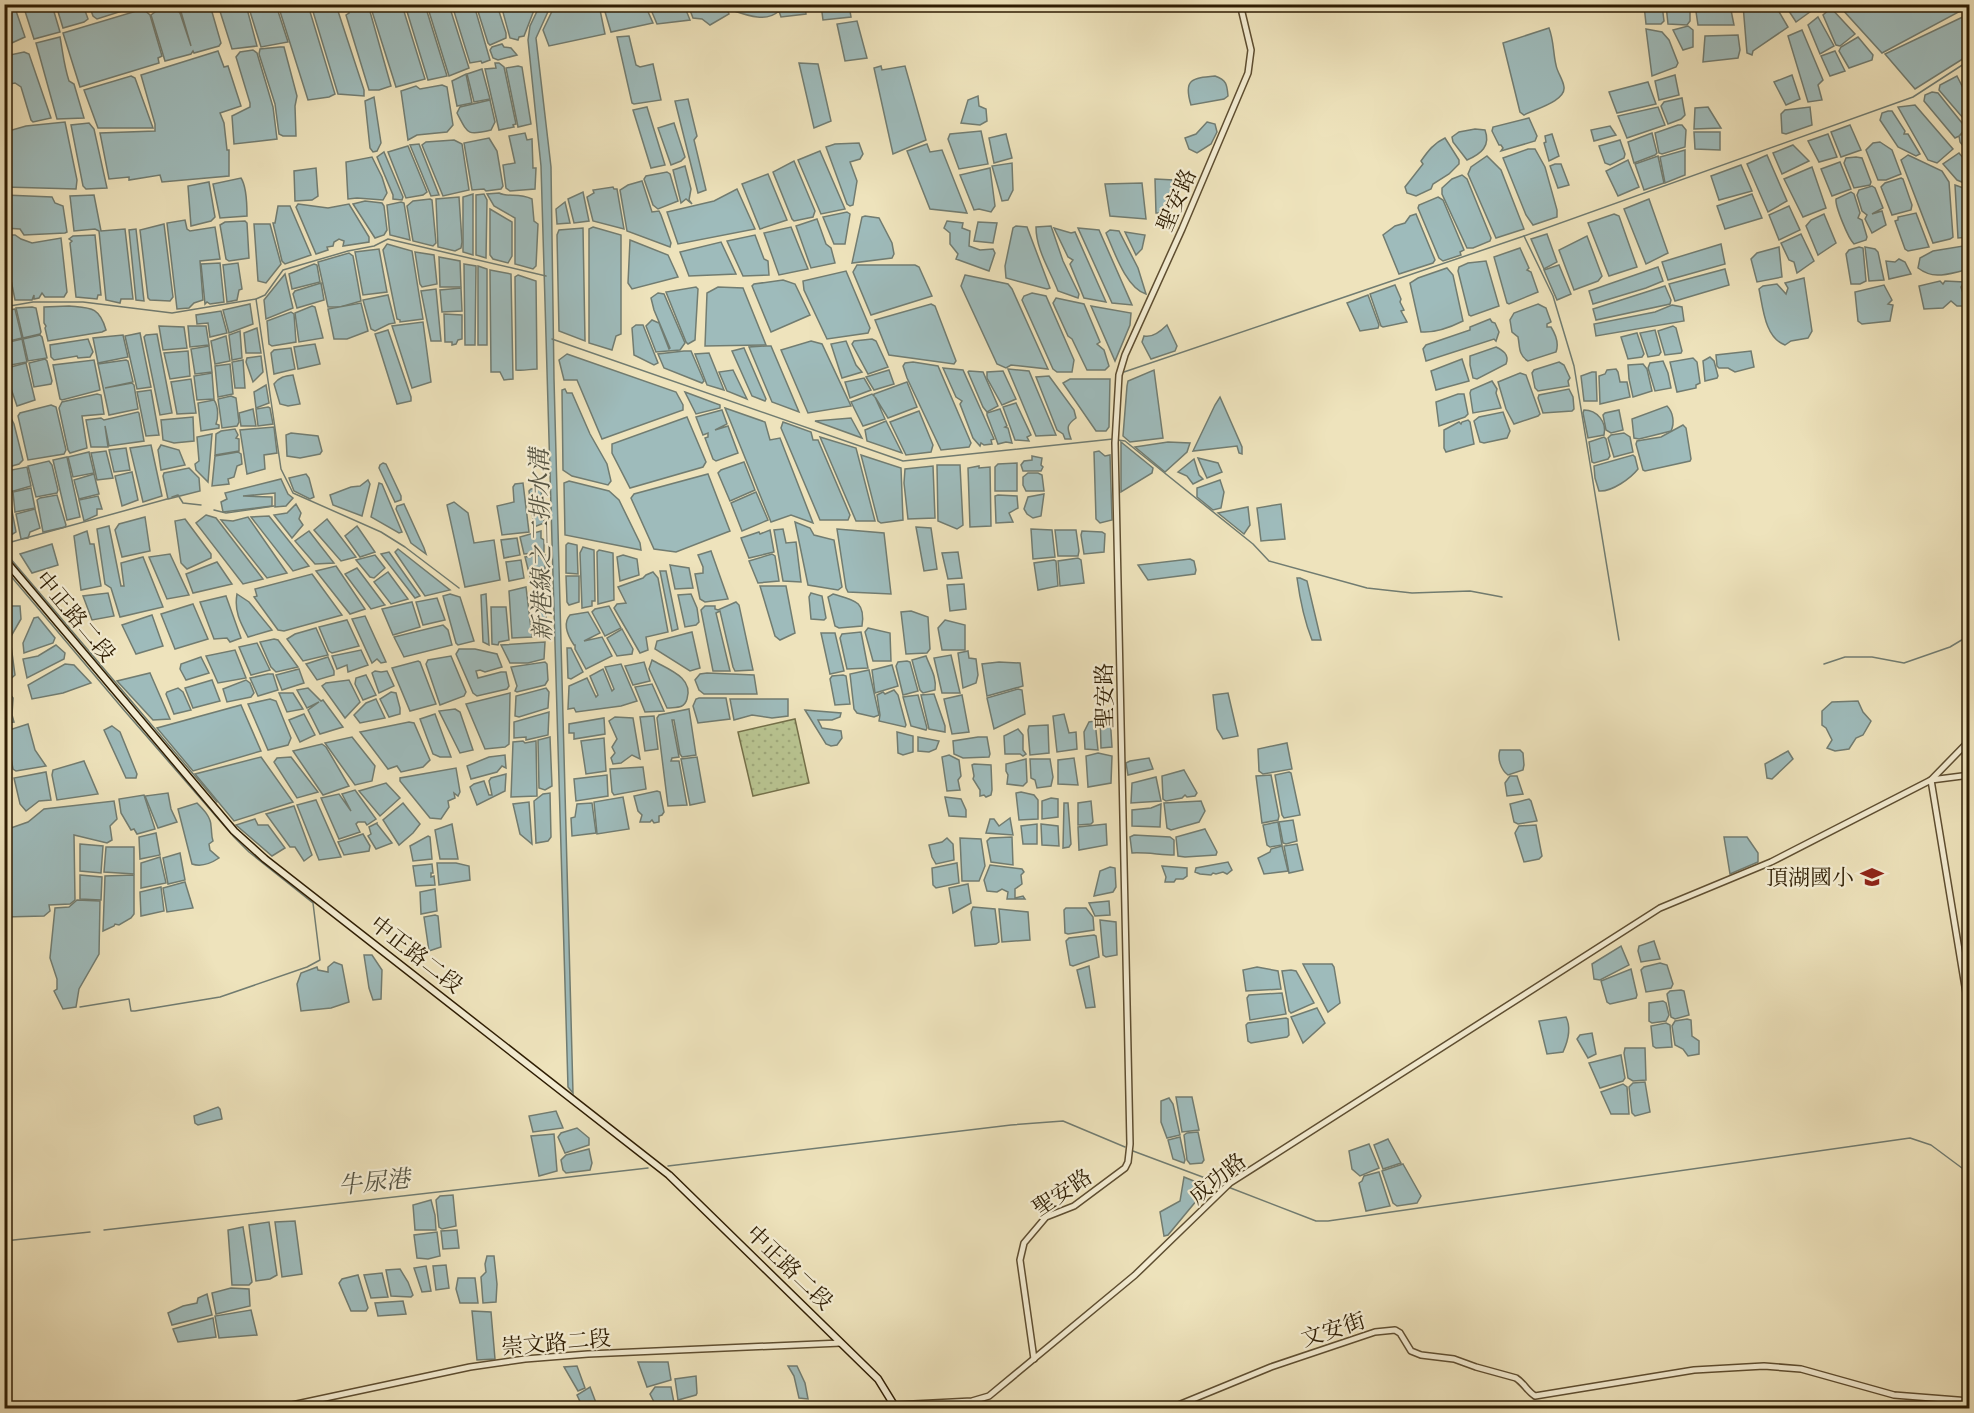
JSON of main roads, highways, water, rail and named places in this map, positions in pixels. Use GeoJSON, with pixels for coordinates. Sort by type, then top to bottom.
{"type":"FeatureCollection","features":[{"type":"Feature","properties":{"kind":"main road","name":"中正路二段"},"geometry":{"type":"LineString","coordinates":[[4,559],[234,831],[265,859],[669,1175],[878,1378],[893,1407]]}},
{"type":"Feature","properties":{"kind":"water"},"geometry":{"type":"Polygon","coordinates":[[[89,4],[141,5],[97,19],[93,16],[89,4]]]}},
{"type":"Feature","properties":{"kind":"water"},"geometry":{"type":"Polygon","coordinates":[[[1785,4],[1821,4],[1796,22],[1785,5],[1785,4]]]}},
{"type":"Feature","properties":{"kind":"water"},"geometry":{"type":"Polygon","coordinates":[[[1967,4],[1968,7],[1882,53],[1841,8],[1848,5],[1967,4]]]}},
{"type":"Feature","properties":{"kind":"water"},"geometry":{"type":"Polygon","coordinates":[[[4,5],[14,5],[25,37],[5,46],[4,5]]]}},
{"type":"Feature","properties":{"kind":"water"},"geometry":{"type":"Polygon","coordinates":[[[23,5],[52,5],[60,32],[34,39],[23,5]]]}},
{"type":"Feature","properties":{"kind":"water"},"geometry":{"type":"Polygon","coordinates":[[[56,5],[83,5],[88,19],[63,28],[56,5]]]}},
{"type":"Feature","properties":{"kind":"water"},"geometry":{"type":"Polygon","coordinates":[[[173,5],[180,13],[191,46],[179,5],[210,5],[221,43],[219,46],[194,53],[193,51],[191,54],[165,61],[151,15],[155,12],[154,8],[173,5]]]}},
{"type":"Feature","properties":{"kind":"water"},"geometry":{"type":"Polygon","coordinates":[[[218,5],[246,5],[257,46],[232,49],[218,5]]]}},
{"type":"Feature","properties":{"kind":"water"},"geometry":{"type":"Polygon","coordinates":[[[248,5],[276,5],[288,42],[261,47],[248,5]]]}},
{"type":"Feature","properties":{"kind":"water"},"geometry":{"type":"Polygon","coordinates":[[[278,5],[308,5],[335,94],[308,100],[278,5]]]}},
{"type":"Feature","properties":{"kind":"water"},"geometry":{"type":"Polygon","coordinates":[[[311,5],[336,5],[364,96],[338,94],[311,5]]]}},
{"type":"Feature","properties":{"kind":"water"},"geometry":{"type":"Polygon","coordinates":[[[370,5],[402,5],[425,79],[396,87],[370,5]]]}},
{"type":"Feature","properties":{"kind":"water"},"geometry":{"type":"Polygon","coordinates":[[[405,5],[425,5],[447,76],[428,80],[405,5]]]}},
{"type":"Feature","properties":{"kind":"water"},"geometry":{"type":"Polygon","coordinates":[[[427,5],[449,5],[469,68],[449,76],[427,5]]]}},
{"type":"Feature","properties":{"kind":"water"},"geometry":{"type":"Polygon","coordinates":[[[452,5],[474,5],[490,60],[470,63],[452,5]]]}},
{"type":"Feature","properties":{"kind":"water"},"geometry":{"type":"Polygon","coordinates":[[[476,5],[497,5],[506,38],[490,45],[488,43],[476,5]]]}},
{"type":"Feature","properties":{"kind":"water"},"geometry":{"type":"Polygon","coordinates":[[[501,5],[536,5],[524,36],[519,37],[518,40],[510,38],[501,5]]]}},
{"type":"Feature","properties":{"kind":"water"},"geometry":{"type":"Polygon","coordinates":[[[540,5],[551,5],[536,38],[551,167],[554,379],[573,1093],[568,1087],[541,166],[528,40],[530,26],[540,5]]]}},
{"type":"Feature","properties":{"kind":"water"},"geometry":{"type":"Polygon","coordinates":[[[555,5],[599,5],[605,34],[549,46],[543,30],[555,5]]]}},
{"type":"Feature","properties":{"kind":"water"},"geometry":{"type":"Polygon","coordinates":[[[603,5],[645,5],[653,23],[611,32],[603,5]]]}},
{"type":"Feature","properties":{"kind":"water"},"geometry":{"type":"Polygon","coordinates":[[[649,5],[684,5],[690,20],[657,24],[649,5]]]}},
{"type":"Feature","properties":{"kind":"water"},"geometry":{"type":"Polygon","coordinates":[[[688,5],[725,5],[729,14],[710,25],[702,19],[693,18],[688,5]]]}},
{"type":"Feature","properties":{"kind":"water"},"geometry":{"type":"Polygon","coordinates":[[[729,5],[805,5],[806,14],[781,17],[779,11],[768,17],[756,17],[731,10],[729,5]]]}},
{"type":"Feature","properties":{"kind":"water"},"geometry":{"type":"Polygon","coordinates":[[[821,5],[849,5],[851,17],[823,20],[821,5]]]}},
{"type":"Feature","properties":{"kind":"water"},"geometry":{"type":"Polygon","coordinates":[[[1644,5],[1662,5],[1664,21],[1661,24],[1646,24],[1644,5]]]}},
{"type":"Feature","properties":{"kind":"water"},"geometry":{"type":"Polygon","coordinates":[[[1666,5],[1690,5],[1690,21],[1687,25],[1668,24],[1666,5]]]}},
{"type":"Feature","properties":{"kind":"water"},"geometry":{"type":"Polygon","coordinates":[[[1695,5],[1730,5],[1734,25],[1698,25],[1695,5]]]}},
{"type":"Feature","properties":{"kind":"water"},"geometry":{"type":"Polygon","coordinates":[[[1743,5],[1775,5],[1788,27],[1753,51],[1752,55],[1747,53],[1743,5]]]}},
{"type":"Feature","properties":{"kind":"water"},"geometry":{"type":"Polygon","coordinates":[[[366,6],[369,8],[391,86],[379,90],[369,90],[346,15],[349,10],[366,6]]]}},
{"type":"Feature","properties":{"kind":"water"},"geometry":{"type":"Polygon","coordinates":[[[1831,8],[1855,34],[1840,46],[1836,45],[1823,15],[1831,8]]]}},
{"type":"Feature","properties":{"kind":"water"},"geometry":{"type":"Polygon","coordinates":[[[143,9],[150,15],[162,56],[158,58],[159,63],[80,87],[63,33],[143,9]]]}},
{"type":"Feature","properties":{"kind":"water"},"geometry":{"type":"Polygon","coordinates":[[[1969,14],[1969,55],[1915,89],[1885,54],[1969,14]]]}},
{"type":"Feature","properties":{"kind":"water"},"geometry":{"type":"Polygon","coordinates":[[[1818,17],[1834,46],[1820,54],[1808,25],[1818,17]]]}},
{"type":"Feature","properties":{"kind":"water"},"geometry":{"type":"Polygon","coordinates":[[[857,21],[867,58],[845,61],[837,24],[857,21]]]}},
{"type":"Feature","properties":{"kind":"water"},"geometry":{"type":"Polygon","coordinates":[[[1688,26],[1693,30],[1693,47],[1683,50],[1673,30],[1688,26]]]}},
{"type":"Feature","properties":{"kind":"water"},"geometry":{"type":"Polygon","coordinates":[[[1549,28],[1557,68],[1564,87],[1563,92],[1549,104],[1524,115],[1520,112],[1503,43],[1549,28]]]}},
{"type":"Feature","properties":{"kind":"water"},"geometry":{"type":"Polygon","coordinates":[[[1646,29],[1662,32],[1669,40],[1678,63],[1676,67],[1652,76],[1646,29]]]}},
{"type":"Feature","properties":{"kind":"water"},"geometry":{"type":"Polygon","coordinates":[[[1802,30],[1823,80],[1818,85],[1822,100],[1808,102],[1788,36],[1802,30]]]}},
{"type":"Feature","properties":{"kind":"water"},"geometry":{"type":"Polygon","coordinates":[[[1738,35],[1740,50],[1738,58],[1703,62],[1705,36],[1738,35]]]}},
{"type":"Feature","properties":{"kind":"water"},"geometry":{"type":"Polygon","coordinates":[[[629,36],[636,65],[640,67],[653,64],[661,100],[632,103],[617,37],[629,36]]]}},
{"type":"Feature","properties":{"kind":"water"},"geometry":{"type":"Polygon","coordinates":[[[60,37],[67,75],[69,81],[74,84],[84,118],[57,119],[36,43],[60,37]]]}},
{"type":"Feature","properties":{"kind":"water"},"geometry":{"type":"Polygon","coordinates":[[[1858,37],[1873,55],[1872,60],[1849,68],[1839,51],[1841,47],[1858,37]]]}},
{"type":"Feature","properties":{"kind":"water"},"geometry":{"type":"Polygon","coordinates":[[[502,44],[504,47],[511,48],[517,55],[498,60],[493,58],[490,50],[502,44]]]}},
{"type":"Feature","properties":{"kind":"water"},"geometry":{"type":"Polygon","coordinates":[[[284,47],[297,96],[296,136],[279,134],[275,104],[259,54],[260,49],[284,47]]]}},
{"type":"Feature","properties":{"kind":"water"},"geometry":{"type":"Polygon","coordinates":[[[253,50],[257,53],[273,107],[277,139],[234,144],[232,116],[250,107],[236,57],[240,52],[253,50]]]}},
{"type":"Feature","properties":{"kind":"water"},"geometry":{"type":"Polygon","coordinates":[[[218,51],[224,67],[228,66],[241,106],[220,113],[224,123],[227,150],[229,150],[229,176],[162,182],[160,175],[129,180],[129,177],[109,179],[100,133],[155,131],[141,75],[218,51]]]}},
{"type":"Feature","properties":{"kind":"water"},"geometry":{"type":"Polygon","coordinates":[[[1835,51],[1845,71],[1830,76],[1821,56],[1835,51]]]}},
{"type":"Feature","properties":{"kind":"water"},"geometry":{"type":"Polygon","coordinates":[[[24,52],[29,54],[51,118],[33,122],[21,87],[15,83],[5,85],[5,56],[24,52]]]}},
{"type":"Feature","properties":{"kind":"water"},"geometry":{"type":"Polygon","coordinates":[[[495,63],[504,67],[516,124],[513,125],[514,127],[499,130],[485,69],[496,68],[495,63]]]}},
{"type":"Feature","properties":{"kind":"water"},"geometry":{"type":"Polygon","coordinates":[[[799,63],[818,64],[831,121],[814,128],[799,63]]]}},
{"type":"Feature","properties":{"kind":"water"},"geometry":{"type":"Polygon","coordinates":[[[881,66],[882,70],[905,66],[926,140],[893,154],[874,68],[881,66]]]}},
{"type":"Feature","properties":{"kind":"water"},"geometry":{"type":"Polygon","coordinates":[[[522,67],[531,124],[518,127],[506,68],[522,67]]]}},
{"type":"Feature","properties":{"kind":"water"},"geometry":{"type":"Polygon","coordinates":[[[482,69],[490,99],[474,102],[467,74],[482,69]]]}},
{"type":"Feature","properties":{"kind":"water"},"geometry":{"type":"Polygon","coordinates":[[[466,74],[472,103],[457,106],[452,81],[466,74]]]}},
{"type":"Feature","properties":{"kind":"water"},"geometry":{"type":"Polygon","coordinates":[[[1675,75],[1679,95],[1659,100],[1655,81],[1675,75]]]}},
{"type":"Feature","properties":{"kind":"water"},"geometry":{"type":"Polygon","coordinates":[[[1792,75],[1800,99],[1786,105],[1774,82],[1792,75]]]}},
{"type":"Feature","properties":{"kind":"water"},"geometry":{"type":"Polygon","coordinates":[[[131,76],[135,78],[153,128],[98,128],[84,90],[131,76]]]}},
{"type":"Feature","properties":{"kind":"water"},"geometry":{"type":"Polygon","coordinates":[[[1215,76],[1226,83],[1228,96],[1224,99],[1191,105],[1188,90],[1191,82],[1195,79],[1215,76]]]}},
{"type":"Feature","properties":{"kind":"water"},"geometry":{"type":"Polygon","coordinates":[[[1957,76],[1969,100],[1969,125],[1939,90],[1940,85],[1957,76]]]}},
{"type":"Feature","properties":{"kind":"water"},"geometry":{"type":"Polygon","coordinates":[[[1648,82],[1656,104],[1617,113],[1609,92],[1648,82]]]}},
{"type":"Feature","properties":{"kind":"water"},"geometry":{"type":"Polygon","coordinates":[[[442,85],[447,87],[453,125],[447,132],[417,135],[408,140],[401,91],[416,86],[420,89],[442,85]]]}},
{"type":"Feature","properties":{"kind":"water"},"geometry":{"type":"Polygon","coordinates":[[[1932,92],[1938,93],[1966,128],[1960,135],[1969,133],[1969,154],[1960,142],[1959,136],[1955,138],[1924,101],[1925,95],[1932,92]]]}},
{"type":"Feature","properties":{"kind":"water"},"geometry":{"type":"Polygon","coordinates":[[[978,96],[979,106],[986,109],[987,121],[980,125],[961,123],[968,100],[978,96]]]}},
{"type":"Feature","properties":{"kind":"water"},"geometry":{"type":"Polygon","coordinates":[[[374,97],[381,143],[377,151],[373,152],[370,148],[365,101],[374,97]]]}},
{"type":"Feature","properties":{"kind":"water"},"geometry":{"type":"Polygon","coordinates":[[[1682,98],[1685,115],[1668,124],[1661,106],[1664,102],[1682,98]]]}},
{"type":"Feature","properties":{"kind":"water"},"geometry":{"type":"Polygon","coordinates":[[[688,99],[697,136],[694,140],[706,190],[698,193],[675,101],[688,99]]]}},
{"type":"Feature","properties":{"kind":"water"},"geometry":{"type":"Polygon","coordinates":[[[490,100],[495,122],[491,130],[469,132],[457,113],[460,107],[490,100]]]}},
{"type":"Feature","properties":{"kind":"water"},"geometry":{"type":"Polygon","coordinates":[[[1915,105],[1953,149],[1937,163],[1928,160],[1898,107],[1915,105]]]}},
{"type":"Feature","properties":{"kind":"water"},"geometry":{"type":"Polygon","coordinates":[[[647,107],[665,165],[651,168],[633,110],[647,107]]]}},
{"type":"Feature","properties":{"kind":"water"},"geometry":{"type":"Polygon","coordinates":[[[1658,107],[1665,125],[1627,138],[1618,116],[1658,107]]]}},
{"type":"Feature","properties":{"kind":"water"},"geometry":{"type":"Polygon","coordinates":[[[1708,107],[1721,128],[1694,129],[1695,108],[1708,107]]]}},
{"type":"Feature","properties":{"kind":"water"},"geometry":{"type":"Polygon","coordinates":[[[1810,107],[1812,125],[1786,134],[1782,133],[1781,114],[1785,110],[1810,107]]]}},
{"type":"Feature","properties":{"kind":"water"},"geometry":{"type":"Polygon","coordinates":[[[1892,111],[1905,131],[1904,134],[1908,134],[1920,154],[1916,156],[1898,147],[1880,120],[1882,113],[1892,111]]]}},
{"type":"Feature","properties":{"kind":"water"},"geometry":{"type":"Polygon","coordinates":[[[1529,118],[1537,136],[1535,141],[1501,151],[1503,148],[1492,131],[1493,127],[1529,118]]]}},
{"type":"Feature","properties":{"kind":"water"},"geometry":{"type":"Polygon","coordinates":[[[65,122],[77,180],[76,189],[5,187],[5,132],[26,126],[65,122]]]}},
{"type":"Feature","properties":{"kind":"water"},"geometry":{"type":"Polygon","coordinates":[[[1207,122],[1215,124],[1217,132],[1211,144],[1197,153],[1189,149],[1185,138],[1196,134],[1207,122]]]}},
{"type":"Feature","properties":{"kind":"water"},"geometry":{"type":"Polygon","coordinates":[[[89,123],[94,129],[107,188],[86,189],[83,186],[71,125],[89,123]]]}},
{"type":"Feature","properties":{"kind":"water"},"geometry":{"type":"Polygon","coordinates":[[[674,123],[685,157],[671,165],[658,128],[674,123]]]}},
{"type":"Feature","properties":{"kind":"water"},"geometry":{"type":"Polygon","coordinates":[[[1682,125],[1686,130],[1685,147],[1659,153],[1655,133],[1682,125]]]}},
{"type":"Feature","properties":{"kind":"water"},"geometry":{"type":"Polygon","coordinates":[[[1850,125],[1861,150],[1841,157],[1831,132],[1850,125]]]}},
{"type":"Feature","properties":{"kind":"water"},"geometry":{"type":"Polygon","coordinates":[[[1610,126],[1616,135],[1594,141],[1591,130],[1610,126]]]}},
{"type":"Feature","properties":{"kind":"water"},"geometry":{"type":"Polygon","coordinates":[[[1485,130],[1486,145],[1477,155],[1467,160],[1453,142],[1452,137],[1459,132],[1485,130]]]}},
{"type":"Feature","properties":{"kind":"water"},"geometry":{"type":"Polygon","coordinates":[[[981,131],[988,164],[959,169],[948,139],[950,134],[981,131]]]}},
{"type":"Feature","properties":{"kind":"water"},"geometry":{"type":"Polygon","coordinates":[[[1694,132],[1720,132],[1720,150],[1695,149],[1694,132]]]}},
{"type":"Feature","properties":{"kind":"water"},"geometry":{"type":"Polygon","coordinates":[[[525,133],[527,140],[532,139],[533,168],[536,168],[535,189],[510,191],[506,188],[503,165],[515,163],[509,136],[525,133]]]}},
{"type":"Feature","properties":{"kind":"water"},"geometry":{"type":"Polygon","coordinates":[[[1652,133],[1657,153],[1634,163],[1628,142],[1652,133]]]}},
{"type":"Feature","properties":{"kind":"water"},"geometry":{"type":"Polygon","coordinates":[[[1006,134],[1012,158],[994,163],[989,138],[1006,134]]]}},
{"type":"Feature","properties":{"kind":"water"},"geometry":{"type":"Polygon","coordinates":[[[1552,134],[1559,156],[1549,161],[1544,143],[1546,142],[1545,136],[1552,134]]]}},
{"type":"Feature","properties":{"kind":"water"},"geometry":{"type":"Polygon","coordinates":[[[1828,134],[1837,157],[1819,162],[1808,141],[1828,134]]]}},
{"type":"Feature","properties":{"kind":"water"},"geometry":{"type":"Polygon","coordinates":[[[489,138],[497,151],[503,186],[501,189],[486,191],[484,189],[472,190],[464,143],[489,138]]]}},
{"type":"Feature","properties":{"kind":"water"},"geometry":{"type":"Polygon","coordinates":[[[1445,138],[1459,160],[1459,164],[1449,174],[1433,184],[1431,189],[1416,196],[1407,193],[1405,187],[1423,164],[1421,161],[1438,142],[1445,138]]]}},
{"type":"Feature","properties":{"kind":"water"},"geometry":{"type":"Polygon","coordinates":[[[454,140],[462,144],[469,190],[443,196],[422,145],[426,142],[454,140]]]}},
{"type":"Feature","properties":{"kind":"water"},"geometry":{"type":"Polygon","coordinates":[[[1620,140],[1625,154],[1624,158],[1610,165],[1605,163],[1599,146],[1620,140]]]}},
{"type":"Feature","properties":{"kind":"water"},"geometry":{"type":"Polygon","coordinates":[[[1880,142],[1892,150],[1901,174],[1886,180],[1878,180],[1866,150],[1873,143],[1880,142]]]}},
{"type":"Feature","properties":{"kind":"water"},"geometry":{"type":"Polygon","coordinates":[[[859,143],[863,154],[860,159],[850,162],[857,181],[853,205],[850,206],[847,204],[826,147],[835,144],[859,143]]]}},
{"type":"Feature","properties":{"kind":"water"},"geometry":{"type":"Polygon","coordinates":[[[419,144],[439,195],[431,196],[410,145],[419,144]]]}},
{"type":"Feature","properties":{"kind":"water"},"geometry":{"type":"Polygon","coordinates":[[[927,144],[930,152],[942,150],[967,213],[930,209],[907,151],[927,144]]]}},
{"type":"Feature","properties":{"kind":"water"},"geometry":{"type":"Polygon","coordinates":[[[1793,145],[1809,161],[1782,174],[1773,153],[1793,145]]]}},
{"type":"Feature","properties":{"kind":"water"},"geometry":{"type":"Polygon","coordinates":[[[408,146],[427,192],[406,198],[388,152],[408,146]]]}},
{"type":"Feature","properties":{"kind":"water"},"geometry":{"type":"Polygon","coordinates":[[[1528,149],[1535,149],[1545,167],[1557,210],[1557,217],[1533,225],[1526,215],[1503,158],[1528,149]]]}},
{"type":"Feature","properties":{"kind":"water"},"geometry":{"type":"Polygon","coordinates":[[[1685,150],[1685,175],[1665,183],[1660,157],[1685,150]]]}},
{"type":"Feature","properties":{"kind":"water"},"geometry":{"type":"Polygon","coordinates":[[[820,151],[845,209],[821,214],[798,160],[820,151]]]}},
{"type":"Feature","properties":{"kind":"water"},"geometry":{"type":"Polygon","coordinates":[[[384,152],[403,197],[402,200],[393,199],[377,157],[384,152]]]}},
{"type":"Feature","properties":{"kind":"water"},"geometry":{"type":"Polygon","coordinates":[[[1959,153],[1969,165],[1969,185],[1957,180],[1943,164],[1959,153]]]}},
{"type":"Feature","properties":{"kind":"water"},"geometry":{"type":"Polygon","coordinates":[[[1767,155],[1787,201],[1768,212],[1747,164],[1767,155]]]}},
{"type":"Feature","properties":{"kind":"water"},"geometry":{"type":"Polygon","coordinates":[[[1908,155],[1942,171],[1949,182],[1953,237],[1950,239],[1933,243],[1901,160],[1908,155]]]}},
{"type":"Feature","properties":{"kind":"water"},"geometry":{"type":"Polygon","coordinates":[[[1487,156],[1501,170],[1524,229],[1496,238],[1468,174],[1471,167],[1487,156]]]}},
{"type":"Feature","properties":{"kind":"water"},"geometry":{"type":"Polygon","coordinates":[[[1658,156],[1664,183],[1644,190],[1635,164],[1658,156]]]}},
{"type":"Feature","properties":{"kind":"water"},"geometry":{"type":"Polygon","coordinates":[[[372,157],[387,193],[383,200],[348,199],[346,162],[372,157]]]}},
{"type":"Feature","properties":{"kind":"water"},"geometry":{"type":"Polygon","coordinates":[[[1846,158],[1862,158],[1871,182],[1870,185],[1854,188],[1844,163],[1846,158]]]}},
{"type":"Feature","properties":{"kind":"water"},"geometry":{"type":"Polygon","coordinates":[[[1628,160],[1639,187],[1618,196],[1606,171],[1628,160]]]}},
{"type":"Feature","properties":{"kind":"water"},"geometry":{"type":"Polygon","coordinates":[[[794,161],[815,211],[813,217],[794,221],[773,172],[794,161]]]}},
{"type":"Feature","properties":{"kind":"water"},"geometry":{"type":"Polygon","coordinates":[[[1840,162],[1851,189],[1832,196],[1821,169],[1840,162]]]}},
{"type":"Feature","properties":{"kind":"water"},"geometry":{"type":"Polygon","coordinates":[[[1012,163],[1013,190],[1008,200],[1002,201],[992,166],[1012,163]]]}},
{"type":"Feature","properties":{"kind":"water"},"geometry":{"type":"Polygon","coordinates":[[[1561,164],[1569,185],[1558,188],[1550,166],[1561,164]]]}},
{"type":"Feature","properties":{"kind":"water"},"geometry":{"type":"Polygon","coordinates":[[[1741,165],[1752,191],[1719,200],[1711,176],[1741,165]]]}},
{"type":"Feature","properties":{"kind":"water"},"geometry":{"type":"Polygon","coordinates":[[[685,166],[691,189],[689,200],[692,204],[686,199],[681,203],[673,170],[685,166]]]}},
{"type":"Feature","properties":{"kind":"water"},"geometry":{"type":"Polygon","coordinates":[[[1812,167],[1826,208],[1803,217],[1784,179],[1812,167]]]}},
{"type":"Feature","properties":{"kind":"water"},"geometry":{"type":"Polygon","coordinates":[[[316,168],[318,196],[312,200],[295,201],[294,171],[316,168]]]}},
{"type":"Feature","properties":{"kind":"water"},"geometry":{"type":"Polygon","coordinates":[[[990,168],[995,206],[991,212],[974,210],[960,175],[990,168]]]}},
{"type":"Feature","properties":{"kind":"water"},"geometry":{"type":"Polygon","coordinates":[[[667,172],[670,174],[678,201],[658,209],[653,205],[644,179],[646,176],[667,172]]]}},
{"type":"Feature","properties":{"kind":"water"},"geometry":{"type":"Polygon","coordinates":[[[768,174],[787,220],[760,229],[742,184],[768,174]]]}},
{"type":"Feature","properties":{"kind":"water"},"geometry":{"type":"Polygon","coordinates":[[[1462,175],[1467,179],[1491,238],[1490,241],[1473,248],[1467,248],[1442,194],[1442,188],[1452,179],[1462,175]]]}},
{"type":"Feature","properties":{"kind":"water"},"geometry":{"type":"Polygon","coordinates":[[[241,178],[246,191],[247,216],[220,218],[213,184],[241,178]]]}},
{"type":"Feature","properties":{"kind":"water"},"geometry":{"type":"Polygon","coordinates":[[[1901,178],[1912,205],[1911,210],[1892,215],[1881,187],[1885,183],[1901,178]]]}},
{"type":"Feature","properties":{"kind":"water"},"geometry":{"type":"Polygon","coordinates":[[[1155,179],[1174,180],[1177,198],[1169,213],[1156,213],[1155,179]]]}},
{"type":"Feature","properties":{"kind":"water"},"geometry":{"type":"Polygon","coordinates":[[[642,181],[652,212],[659,211],[661,215],[671,243],[670,247],[627,231],[620,190],[642,181]]]}},
{"type":"Feature","properties":{"kind":"water"},"geometry":{"type":"Polygon","coordinates":[[[209,182],[215,217],[211,221],[191,226],[188,186],[209,182]]]}},
{"type":"Feature","properties":{"kind":"water"},"geometry":{"type":"Polygon","coordinates":[[[1142,183],[1146,219],[1110,216],[1105,184],[1142,183]]]}},
{"type":"Feature","properties":{"kind":"water"},"geometry":{"type":"Polygon","coordinates":[[[1955,185],[1969,190],[1969,237],[1958,238],[1955,185]]]}},
{"type":"Feature","properties":{"kind":"water"},"geometry":{"type":"Polygon","coordinates":[[[1872,186],[1883,208],[1872,214],[1882,211],[1886,225],[1872,233],[1865,219],[1867,215],[1862,211],[1857,195],[1859,190],[1872,186]]]}},
{"type":"Feature","properties":{"kind":"water"},"geometry":{"type":"Polygon","coordinates":[[[613,187],[617,189],[624,229],[593,221],[587,197],[594,193],[593,190],[613,187]]]}},
{"type":"Feature","properties":{"kind":"water"},"geometry":{"type":"Polygon","coordinates":[[[737,189],[755,229],[678,244],[667,212],[714,201],[737,189]]]}},
{"type":"Feature","properties":{"kind":"water"},"geometry":{"type":"Polygon","coordinates":[[[583,192],[589,221],[574,223],[568,199],[583,192]]]}},
{"type":"Feature","properties":{"kind":"water"},"geometry":{"type":"Polygon","coordinates":[[[1851,192],[1854,194],[1860,213],[1858,218],[1862,220],[1867,237],[1866,240],[1854,244],[1842,222],[1836,199],[1851,192]]]}},
{"type":"Feature","properties":{"kind":"water"},"geometry":{"type":"Polygon","coordinates":[[[499,193],[532,199],[534,221],[538,224],[536,266],[533,269],[515,264],[515,218],[494,206],[487,194],[499,193]]]}},
{"type":"Feature","properties":{"kind":"water"},"geometry":{"type":"Polygon","coordinates":[[[473,194],[473,255],[463,252],[463,197],[473,194]]]}},
{"type":"Feature","properties":{"kind":"water"},"geometry":{"type":"Polygon","coordinates":[[[484,194],[487,200],[486,258],[476,255],[476,195],[484,194]]]}},
{"type":"Feature","properties":{"kind":"water"},"geometry":{"type":"Polygon","coordinates":[[[1752,194],[1762,218],[1725,229],[1717,206],[1752,194]]]}},
{"type":"Feature","properties":{"kind":"water"},"geometry":{"type":"Polygon","coordinates":[[[5,195],[52,197],[55,203],[63,206],[67,232],[24,235],[20,229],[5,228],[5,195]]]}},
{"type":"Feature","properties":{"kind":"water"},"geometry":{"type":"Polygon","coordinates":[[[94,195],[101,231],[125,229],[133,299],[121,299],[120,303],[106,300],[99,231],[95,229],[74,231],[70,196],[94,195]]]}},
{"type":"Feature","properties":{"kind":"water"},"geometry":{"type":"Polygon","coordinates":[[[459,197],[461,248],[455,251],[438,247],[436,199],[459,197]]]}},
{"type":"Feature","properties":{"kind":"water"},"geometry":{"type":"Polygon","coordinates":[[[1438,197],[1443,200],[1464,250],[1460,252],[1461,255],[1443,261],[1439,258],[1418,208],[1419,205],[1438,197]]]}},
{"type":"Feature","properties":{"kind":"water"},"geometry":{"type":"Polygon","coordinates":[[[1649,199],[1668,253],[1646,264],[1624,209],[1649,199]]]}},
{"type":"Feature","properties":{"kind":"water"},"geometry":{"type":"Polygon","coordinates":[[[432,200],[436,243],[433,246],[413,241],[407,206],[413,201],[432,200]]]}},
{"type":"Feature","properties":{"kind":"water"},"geometry":{"type":"Polygon","coordinates":[[[365,201],[382,203],[384,206],[387,230],[384,235],[375,238],[353,204],[365,201]]]}},
{"type":"Feature","properties":{"kind":"water"},"geometry":{"type":"Polygon","coordinates":[[[565,202],[570,223],[557,224],[556,209],[565,202]]]}},
{"type":"Feature","properties":{"kind":"water"},"geometry":{"type":"Polygon","coordinates":[[[404,203],[410,240],[390,235],[387,205],[404,203]]]}},
{"type":"Feature","properties":{"kind":"water"},"geometry":{"type":"Polygon","coordinates":[[[298,204],[328,208],[349,204],[369,237],[369,242],[343,246],[344,241],[339,239],[334,242],[333,246],[327,247],[328,250],[316,254],[296,207],[298,204]]]}},
{"type":"Feature","properties":{"kind":"water"},"geometry":{"type":"Polygon","coordinates":[[[278,206],[290,206],[311,255],[285,264],[282,261],[273,223],[275,223],[278,206]]]}},
{"type":"Feature","properties":{"kind":"water"},"geometry":{"type":"Polygon","coordinates":[[[1789,206],[1800,230],[1779,240],[1769,215],[1789,206]]]}},
{"type":"Feature","properties":{"kind":"water"},"geometry":{"type":"Polygon","coordinates":[[[490,209],[512,222],[512,256],[508,263],[493,259],[490,255],[490,209]]]}},
{"type":"Feature","properties":{"kind":"water"},"geometry":{"type":"Polygon","coordinates":[[[847,212],[850,214],[845,244],[834,244],[823,217],[847,212]]]}},
{"type":"Feature","properties":{"kind":"water"},"geometry":{"type":"Polygon","coordinates":[[[1916,213],[1929,247],[1908,251],[1905,249],[1895,221],[1898,217],[1916,213]]]}},
{"type":"Feature","properties":{"kind":"water"},"geometry":{"type":"Polygon","coordinates":[[[1416,214],[1435,260],[1433,263],[1399,274],[1383,235],[1416,214]]]}},
{"type":"Feature","properties":{"kind":"water"},"geometry":{"type":"Polygon","coordinates":[[[1614,214],[1619,216],[1637,267],[1609,276],[1588,223],[1614,214]]]}},
{"type":"Feature","properties":{"kind":"water"},"geometry":{"type":"Polygon","coordinates":[[[1824,214],[1836,243],[1818,255],[1806,226],[1811,220],[1824,214]]]}},
{"type":"Feature","properties":{"kind":"water"},"geometry":{"type":"Polygon","coordinates":[[[862,217],[879,218],[892,243],[894,254],[892,258],[852,263],[862,217]]]}},
{"type":"Feature","properties":{"kind":"water"},"geometry":{"type":"Polygon","coordinates":[[[817,219],[826,244],[831,248],[835,263],[811,268],[796,226],[817,219]]]}},
{"type":"Feature","properties":{"kind":"water"},"geometry":{"type":"Polygon","coordinates":[[[185,220],[187,229],[190,231],[215,227],[220,259],[200,261],[203,300],[194,303],[189,308],[177,309],[167,223],[185,220]]]}},
{"type":"Feature","properties":{"kind":"water"},"geometry":{"type":"Polygon","coordinates":[[[245,221],[249,258],[229,261],[226,259],[220,225],[225,222],[245,221]]]}},
{"type":"Feature","properties":{"kind":"water"},"geometry":{"type":"Polygon","coordinates":[[[947,221],[963,223],[962,228],[970,231],[969,246],[980,250],[993,249],[995,253],[989,271],[956,259],[958,254],[950,244],[950,233],[944,228],[947,221]]]}},
{"type":"Feature","properties":{"kind":"water"},"geometry":{"type":"Polygon","coordinates":[[[978,222],[997,223],[993,243],[974,241],[978,222]]]}},
{"type":"Feature","properties":{"kind":"water"},"geometry":{"type":"Polygon","coordinates":[[[164,224],[173,297],[170,301],[150,300],[140,230],[164,224]]]}},
{"type":"Feature","properties":{"kind":"water"},"geometry":{"type":"Polygon","coordinates":[[[254,224],[270,224],[281,264],[266,283],[258,281],[254,224]]]}},
{"type":"Feature","properties":{"kind":"water"},"geometry":{"type":"Polygon","coordinates":[[[1051,226],[1063,261],[1079,294],[1078,298],[1058,291],[1041,252],[1036,227],[1051,226]]]}},
{"type":"Feature","properties":{"kind":"water"},"geometry":{"type":"Polygon","coordinates":[[[593,227],[621,235],[621,334],[616,336],[612,350],[589,343],[589,229],[593,227]]]}},
{"type":"Feature","properties":{"kind":"water"},"geometry":{"type":"Polygon","coordinates":[[[791,227],[808,269],[779,275],[764,233],[791,227]]]}},
{"type":"Feature","properties":{"kind":"water"},"geometry":{"type":"Polygon","coordinates":[[[1027,227],[1050,288],[1006,278],[1005,266],[1013,228],[1027,227]]]}},
{"type":"Feature","properties":{"kind":"water"},"geometry":{"type":"Polygon","coordinates":[[[583,228],[585,341],[559,331],[557,235],[559,230],[583,228]]]}},
{"type":"Feature","properties":{"kind":"water"},"geometry":{"type":"Polygon","coordinates":[[[1054,228],[1075,232],[1106,302],[1084,298],[1070,264],[1073,260],[1068,257],[1054,228]]]}},
{"type":"Feature","properties":{"kind":"water"},"geometry":{"type":"Polygon","coordinates":[[[1078,228],[1099,230],[1132,305],[1112,303],[1078,228]]]}},
{"type":"Feature","properties":{"kind":"water"},"geometry":{"type":"Polygon","coordinates":[[[136,229],[144,301],[136,300],[129,230],[136,229]]]}},
{"type":"Feature","properties":{"kind":"water"},"geometry":{"type":"Polygon","coordinates":[[[1110,230],[1119,231],[1138,268],[1146,294],[1132,284],[1127,277],[1106,233],[1110,230]]]}},
{"type":"Feature","properties":{"kind":"water"},"geometry":{"type":"Polygon","coordinates":[[[1125,232],[1145,235],[1142,249],[1136,255],[1125,232]]]}},
{"type":"Feature","properties":{"kind":"water"},"geometry":{"type":"Polygon","coordinates":[[[1547,234],[1557,262],[1544,269],[1531,239],[1547,234]]]}},
{"type":"Feature","properties":{"kind":"water"},"geometry":{"type":"Polygon","coordinates":[[[1801,234],[1814,261],[1797,273],[1794,262],[1789,260],[1781,243],[1801,234]]]}},
{"type":"Feature","properties":{"kind":"water"},"geometry":{"type":"Polygon","coordinates":[[[4,235],[15,235],[32,243],[61,238],[67,292],[64,297],[45,297],[42,293],[39,298],[34,299],[34,295],[32,300],[15,300],[4,235]]]}},
{"type":"Feature","properties":{"kind":"water"},"geometry":{"type":"Polygon","coordinates":[[[95,235],[101,295],[98,295],[97,299],[76,297],[70,243],[72,241],[69,239],[73,236],[95,235]]]}},
{"type":"Feature","properties":{"kind":"water"},"geometry":{"type":"Polygon","coordinates":[[[755,235],[764,259],[768,261],[769,275],[743,276],[727,241],[755,235]]]}},
{"type":"Feature","properties":{"kind":"water"},"geometry":{"type":"Polygon","coordinates":[[[1587,236],[1602,276],[1598,281],[1574,290],[1559,250],[1587,236]]]}},
{"type":"Feature","properties":{"kind":"water"},"geometry":{"type":"Polygon","coordinates":[[[630,240],[668,255],[678,277],[632,289],[628,283],[630,240]]]}},
{"type":"Feature","properties":{"kind":"water"},"geometry":{"type":"Polygon","coordinates":[[[721,242],[736,274],[689,276],[680,252],[721,242]]]}},
{"type":"Feature","properties":{"kind":"water"},"geometry":{"type":"Polygon","coordinates":[[[387,244],[412,251],[423,319],[400,322],[397,319],[383,250],[387,244]]]}},
{"type":"Feature","properties":{"kind":"water"},"geometry":{"type":"Polygon","coordinates":[[[1721,244],[1725,264],[1668,280],[1662,262],[1721,244]]]}},
{"type":"Feature","properties":{"kind":"water"},"geometry":{"type":"Polygon","coordinates":[[[1963,246],[1966,270],[1935,275],[1918,268],[1920,258],[1933,251],[1963,246]]]}},
{"type":"Feature","properties":{"kind":"water"},"geometry":{"type":"Polygon","coordinates":[[[1779,247],[1782,277],[1757,282],[1751,259],[1757,253],[1779,247]]]}},
{"type":"Feature","properties":{"kind":"water"},"geometry":{"type":"Polygon","coordinates":[[[1865,247],[1878,252],[1884,280],[1869,281],[1865,247]]]}},
{"type":"Feature","properties":{"kind":"water"},"geometry":{"type":"Polygon","coordinates":[[[1520,248],[1529,268],[1527,270],[1531,272],[1538,292],[1509,304],[1494,257],[1520,248]]]}},
{"type":"Feature","properties":{"kind":"water"},"geometry":{"type":"Polygon","coordinates":[[[1863,248],[1866,281],[1851,284],[1846,254],[1849,250],[1863,248]]]}},
{"type":"Feature","properties":{"kind":"water"},"geometry":{"type":"Polygon","coordinates":[[[379,249],[387,292],[363,295],[355,252],[379,249]]]}},
{"type":"Feature","properties":{"kind":"water"},"geometry":{"type":"Polygon","coordinates":[[[415,252],[434,255],[437,284],[422,287],[415,252]]]}},
{"type":"Feature","properties":{"kind":"water"},"geometry":{"type":"Polygon","coordinates":[[[349,253],[353,256],[361,301],[340,307],[328,307],[318,262],[349,253]]]}},
{"type":"Feature","properties":{"kind":"water"},"geometry":{"type":"Polygon","coordinates":[[[439,257],[460,261],[461,287],[440,287],[439,257]]]}},
{"type":"Feature","properties":{"kind":"water"},"geometry":{"type":"Polygon","coordinates":[[[1899,259],[1905,262],[1911,274],[1889,279],[1886,261],[1895,262],[1899,259]]]}},
{"type":"Feature","properties":{"kind":"water"},"geometry":{"type":"Polygon","coordinates":[[[1486,261],[1499,306],[1471,316],[1458,271],[1459,267],[1468,263],[1486,261]]]}},
{"type":"Feature","properties":{"kind":"water"},"geometry":{"type":"Polygon","coordinates":[[[220,263],[224,302],[205,304],[201,264],[220,263]]]}},
{"type":"Feature","properties":{"kind":"water"},"geometry":{"type":"Polygon","coordinates":[[[238,263],[242,289],[239,290],[237,300],[227,302],[223,265],[238,263]]]}},
{"type":"Feature","properties":{"kind":"water"},"geometry":{"type":"Polygon","coordinates":[[[314,264],[317,265],[320,282],[292,289],[289,274],[314,264]]]}},
{"type":"Feature","properties":{"kind":"water"},"geometry":{"type":"Polygon","coordinates":[[[464,264],[476,266],[475,345],[465,345],[464,264]]]}},
{"type":"Feature","properties":{"kind":"water"},"geometry":{"type":"Polygon","coordinates":[[[857,265],[915,265],[919,267],[932,296],[871,315],[853,272],[857,265]]]}},
{"type":"Feature","properties":{"kind":"water"},"geometry":{"type":"Polygon","coordinates":[[[1559,265],[1571,294],[1557,300],[1544,270],[1559,265]]]}},
{"type":"Feature","properties":{"kind":"water"},"geometry":{"type":"Polygon","coordinates":[[[478,266],[487,269],[487,345],[478,345],[478,266]]]}},
{"type":"Feature","properties":{"kind":"water"},"geometry":{"type":"Polygon","coordinates":[[[1658,267],[1663,281],[1593,304],[1589,291],[1658,267]]]}},
{"type":"Feature","properties":{"kind":"water"},"geometry":{"type":"Polygon","coordinates":[[[1447,268],[1453,275],[1463,321],[1442,330],[1421,332],[1410,283],[1447,268]]]}},
{"type":"Feature","properties":{"kind":"water"},"geometry":{"type":"Polygon","coordinates":[[[1725,269],[1729,285],[1675,301],[1669,284],[1725,269]]]}},
{"type":"Feature","properties":{"kind":"water"},"geometry":{"type":"Polygon","coordinates":[[[490,270],[511,274],[513,379],[504,380],[500,372],[491,372],[490,270]]]}},
{"type":"Feature","properties":{"kind":"water"},"geometry":{"type":"Polygon","coordinates":[[[846,271],[870,328],[868,333],[827,339],[804,290],[803,281],[846,271]]]}},
{"type":"Feature","properties":{"kind":"water"},"geometry":{"type":"Polygon","coordinates":[[[285,274],[293,308],[266,319],[264,300],[285,274]]]}},
{"type":"Feature","properties":{"kind":"water"},"geometry":{"type":"Polygon","coordinates":[[[518,275],[536,281],[537,369],[516,370],[515,277],[518,275]]]}},
{"type":"Feature","properties":{"kind":"water"},"geometry":{"type":"Polygon","coordinates":[[[965,275],[1008,284],[1048,369],[1011,365],[1006,368],[997,364],[961,286],[965,275]]]}},
{"type":"Feature","properties":{"kind":"water"},"geometry":{"type":"Polygon","coordinates":[[[1804,278],[1812,331],[1808,338],[1791,341],[1785,345],[1773,336],[1769,329],[1759,289],[1763,286],[1777,284],[1786,294],[1788,288],[1785,283],[1804,278]]]}},
{"type":"Feature","properties":{"kind":"water"},"geometry":{"type":"Polygon","coordinates":[[[783,280],[795,284],[810,315],[771,332],[752,286],[783,280]]]}},
{"type":"Feature","properties":{"kind":"water"},"geometry":{"type":"Polygon","coordinates":[[[1940,281],[1943,284],[1945,281],[1964,282],[1961,287],[1967,306],[1957,306],[1951,301],[1943,308],[1924,309],[1919,286],[1940,281]]]}},
{"type":"Feature","properties":{"kind":"water"},"geometry":{"type":"Polygon","coordinates":[[[321,283],[324,300],[297,308],[293,294],[295,291],[321,283]]]}},
{"type":"Feature","properties":{"kind":"water"},"geometry":{"type":"Polygon","coordinates":[[[1395,285],[1404,310],[1401,311],[1407,322],[1383,327],[1370,294],[1395,285]]]}},
{"type":"Feature","properties":{"kind":"water"},"geometry":{"type":"Polygon","coordinates":[[[1884,285],[1892,300],[1888,304],[1893,305],[1890,321],[1862,324],[1858,321],[1855,292],[1884,285]]]}},
{"type":"Feature","properties":{"kind":"water"},"geometry":{"type":"Polygon","coordinates":[[[1665,286],[1671,300],[1670,304],[1596,320],[1593,309],[1665,286]]]}},
{"type":"Feature","properties":{"kind":"water"},"geometry":{"type":"Polygon","coordinates":[[[696,287],[698,289],[695,340],[688,344],[666,292],[696,287]]]}},
{"type":"Feature","properties":{"kind":"water"},"geometry":{"type":"Polygon","coordinates":[[[718,287],[743,288],[766,345],[705,346],[707,293],[718,287]]]}},
{"type":"Feature","properties":{"kind":"water"},"geometry":{"type":"Polygon","coordinates":[[[461,288],[462,311],[442,312],[440,290],[461,288]]]}},
{"type":"Feature","properties":{"kind":"water"},"geometry":{"type":"Polygon","coordinates":[[[436,289],[441,341],[431,341],[421,291],[436,289]]]}},
{"type":"Feature","properties":{"kind":"water"},"geometry":{"type":"Polygon","coordinates":[[[658,293],[664,294],[685,343],[680,350],[656,352],[646,326],[652,320],[659,323],[670,348],[651,298],[658,293]]]}},
{"type":"Feature","properties":{"kind":"water"},"geometry":{"type":"Polygon","coordinates":[[[1032,293],[1046,296],[1074,360],[1072,372],[1057,372],[1053,369],[1022,300],[1024,296],[1032,293]]]}},
{"type":"Feature","properties":{"kind":"water"},"geometry":{"type":"Polygon","coordinates":[[[388,295],[395,323],[375,331],[371,329],[363,300],[388,295]]]}},
{"type":"Feature","properties":{"kind":"water"},"geometry":{"type":"Polygon","coordinates":[[[1368,295],[1379,325],[1378,328],[1360,331],[1347,303],[1368,295]]]}},
{"type":"Feature","properties":{"kind":"water"},"geometry":{"type":"Polygon","coordinates":[[[1056,298],[1084,304],[1100,342],[1097,344],[1104,350],[1109,366],[1105,370],[1087,370],[1053,303],[1056,298]]]}},
{"type":"Feature","properties":{"kind":"water"},"geometry":{"type":"Polygon","coordinates":[[[361,303],[368,331],[347,339],[334,339],[328,309],[361,303]]]}},
{"type":"Feature","properties":{"kind":"water"},"geometry":{"type":"Polygon","coordinates":[[[250,304],[253,324],[229,333],[223,310],[250,304]]]}},
{"type":"Feature","properties":{"kind":"water"},"geometry":{"type":"Polygon","coordinates":[[[931,304],[935,306],[956,361],[954,364],[889,355],[875,320],[931,304]]]}},
{"type":"Feature","properties":{"kind":"water"},"geometry":{"type":"Polygon","coordinates":[[[1538,304],[1546,308],[1551,322],[1547,324],[1547,327],[1551,327],[1554,333],[1557,349],[1556,352],[1528,361],[1521,353],[1518,337],[1512,332],[1510,320],[1514,313],[1538,304]]]}},
{"type":"Feature","properties":{"kind":"water"},"geometry":{"type":"Polygon","coordinates":[[[1672,305],[1682,307],[1684,321],[1596,336],[1594,324],[1655,312],[1672,305]]]}},
{"type":"Feature","properties":{"kind":"water"},"geometry":{"type":"Polygon","coordinates":[[[312,306],[315,307],[323,338],[299,342],[295,313],[312,306]]]}},
{"type":"Feature","properties":{"kind":"water"},"geometry":{"type":"Polygon","coordinates":[[[1091,306],[1131,313],[1130,325],[1115,361],[1091,306]]]}},
{"type":"Feature","properties":{"kind":"water"},"geometry":{"type":"Polygon","coordinates":[[[44,307],[83,307],[97,312],[106,330],[48,341],[44,323],[44,307]]]}},
{"type":"Feature","properties":{"kind":"water"},"geometry":{"type":"Polygon","coordinates":[[[16,308],[36,308],[41,332],[23,338],[16,308]]]}},
{"type":"Feature","properties":{"kind":"water"},"geometry":{"type":"Polygon","coordinates":[[[15,309],[22,338],[5,342],[5,311],[15,309]]]}},
{"type":"Feature","properties":{"kind":"water"},"geometry":{"type":"Polygon","coordinates":[[[221,311],[227,333],[210,337],[208,323],[197,324],[196,315],[221,311]]]}},
{"type":"Feature","properties":{"kind":"water"},"geometry":{"type":"Polygon","coordinates":[[[291,312],[294,314],[296,342],[272,346],[269,344],[267,321],[291,312]]]}},
{"type":"Feature","properties":{"kind":"water"},"geometry":{"type":"Polygon","coordinates":[[[444,314],[462,315],[462,339],[456,344],[445,342],[444,314]]]}},
{"type":"Feature","properties":{"kind":"water"},"geometry":{"type":"Polygon","coordinates":[[[1490,319],[1495,323],[1499,332],[1496,341],[1494,339],[1426,361],[1423,349],[1426,345],[1470,330],[1470,327],[1490,319]]]}},
{"type":"Feature","properties":{"kind":"water"},"geometry":{"type":"Polygon","coordinates":[[[423,322],[431,382],[412,388],[392,326],[423,322]]]}},
{"type":"Feature","properties":{"kind":"water"},"geometry":{"type":"Polygon","coordinates":[[[636,325],[643,325],[658,363],[654,365],[634,355],[632,328],[636,325]]]}},
{"type":"Feature","properties":{"kind":"water"},"geometry":{"type":"Polygon","coordinates":[[[1167,325],[1177,346],[1175,351],[1151,359],[1142,342],[1144,336],[1153,335],[1167,325]]]}},
{"type":"Feature","properties":{"kind":"water"},"geometry":{"type":"Polygon","coordinates":[[[159,326],[184,327],[187,348],[163,350],[159,326]]]}},
{"type":"Feature","properties":{"kind":"water"},"geometry":{"type":"Polygon","coordinates":[[[188,326],[206,326],[209,345],[190,347],[188,326]]]}},
{"type":"Feature","properties":{"kind":"water"},"geometry":{"type":"Polygon","coordinates":[[[1673,326],[1676,328],[1682,351],[1665,355],[1658,331],[1673,326]]]}},
{"type":"Feature","properties":{"kind":"water"},"geometry":{"type":"Polygon","coordinates":[[[257,328],[261,353],[246,353],[244,333],[257,328]]]}},
{"type":"Feature","properties":{"kind":"water"},"geometry":{"type":"Polygon","coordinates":[[[388,330],[411,401],[397,404],[375,334],[388,330]]]}},
{"type":"Feature","properties":{"kind":"water"},"geometry":{"type":"Polygon","coordinates":[[[1655,330],[1661,352],[1659,355],[1648,357],[1640,333],[1655,330]]]}},
{"type":"Feature","properties":{"kind":"water"},"geometry":{"type":"Polygon","coordinates":[[[240,331],[242,358],[232,360],[229,335],[240,331]]]}},
{"type":"Feature","properties":{"kind":"water"},"geometry":{"type":"Polygon","coordinates":[[[140,333],[151,387],[137,389],[125,336],[140,333]]]}},
{"type":"Feature","properties":{"kind":"water"},"geometry":{"type":"Polygon","coordinates":[[[1637,333],[1644,354],[1642,357],[1628,359],[1621,337],[1637,333]]]}},
{"type":"Feature","properties":{"kind":"water"},"geometry":{"type":"Polygon","coordinates":[[[157,334],[172,413],[160,415],[144,337],[157,334]]]}},
{"type":"Feature","properties":{"kind":"water"},"geometry":{"type":"Polygon","coordinates":[[[40,335],[47,358],[28,361],[23,339],[40,335]]]}},
{"type":"Feature","properties":{"kind":"water"},"geometry":{"type":"Polygon","coordinates":[[[123,335],[128,357],[98,363],[93,338],[123,335]]]}},
{"type":"Feature","properties":{"kind":"water"},"geometry":{"type":"Polygon","coordinates":[[[226,336],[230,361],[215,364],[211,341],[226,336]]]}},
{"type":"Feature","properties":{"kind":"water"},"geometry":{"type":"Polygon","coordinates":[[[22,339],[27,362],[5,366],[5,343],[22,339]]]}},
{"type":"Feature","properties":{"kind":"water"},"geometry":{"type":"Polygon","coordinates":[[[88,339],[93,352],[90,357],[78,358],[77,356],[54,360],[51,357],[50,345],[88,339]]]}},
{"type":"Feature","properties":{"kind":"water"},"geometry":{"type":"Polygon","coordinates":[[[872,339],[876,341],[888,367],[868,374],[852,344],[854,341],[872,339]]]}},
{"type":"Feature","properties":{"kind":"water"},"geometry":{"type":"Polygon","coordinates":[[[811,341],[822,344],[851,406],[808,413],[781,350],[811,341]]]}},
{"type":"Feature","properties":{"kind":"water"},"geometry":{"type":"Polygon","coordinates":[[[846,341],[856,365],[862,372],[842,378],[831,344],[846,341]]]}},
{"type":"Feature","properties":{"kind":"water"},"geometry":{"type":"Polygon","coordinates":[[[315,344],[320,364],[298,369],[294,347],[315,344]]]}},
{"type":"Feature","properties":{"kind":"water"},"geometry":{"type":"Polygon","coordinates":[[[209,346],[212,372],[195,374],[191,349],[209,346]]]}},
{"type":"Feature","properties":{"kind":"water"},"geometry":{"type":"Polygon","coordinates":[[[771,346],[799,412],[772,402],[749,347],[771,346]]]}},
{"type":"Feature","properties":{"kind":"water"},"geometry":{"type":"Polygon","coordinates":[[[1496,347],[1506,355],[1506,364],[1477,379],[1473,378],[1470,356],[1496,347]]]}},
{"type":"Feature","properties":{"kind":"water"},"geometry":{"type":"Polygon","coordinates":[[[291,348],[295,369],[274,374],[271,353],[274,350],[291,348]]]}},
{"type":"Feature","properties":{"kind":"water"},"geometry":{"type":"Polygon","coordinates":[[[744,348],[765,401],[752,396],[732,351],[744,348]]]}},
{"type":"Feature","properties":{"kind":"water"},"geometry":{"type":"Polygon","coordinates":[[[188,351],[190,376],[170,379],[164,353],[188,351]]]}},
{"type":"Feature","properties":{"kind":"water"},"geometry":{"type":"Polygon","coordinates":[[[691,351],[704,381],[702,383],[664,368],[658,354],[691,351]]]}},
{"type":"Feature","properties":{"kind":"water"},"geometry":{"type":"Polygon","coordinates":[[[1751,351],[1754,367],[1735,372],[1717,366],[1716,355],[1751,351]]]}},
{"type":"Feature","properties":{"kind":"water"},"geometry":{"type":"Polygon","coordinates":[[[709,353],[724,390],[707,385],[695,354],[709,353]]]}},
{"type":"Feature","properties":{"kind":"water"},"geometry":{"type":"Polygon","coordinates":[[[567,354],[676,392],[683,405],[683,410],[602,439],[577,380],[564,380],[559,360],[567,354]]]}},
{"type":"Feature","properties":{"kind":"water"},"geometry":{"type":"Polygon","coordinates":[[[261,356],[263,372],[253,382],[246,362],[247,358],[261,356]]]}},
{"type":"Feature","properties":{"kind":"water"},"geometry":{"type":"Polygon","coordinates":[[[1710,357],[1714,361],[1718,376],[1705,381],[1703,361],[1710,357]]]}},
{"type":"Feature","properties":{"kind":"water"},"geometry":{"type":"Polygon","coordinates":[[[1693,358],[1697,362],[1700,383],[1696,385],[1696,388],[1677,392],[1670,362],[1693,358]]]}},
{"type":"Feature","properties":{"kind":"water"},"geometry":{"type":"Polygon","coordinates":[[[45,359],[51,384],[34,387],[29,363],[45,359]]]}},
{"type":"Feature","properties":{"kind":"water"},"geometry":{"type":"Polygon","coordinates":[[[1462,359],[1469,381],[1436,390],[1431,371],[1462,359]]]}},
{"type":"Feature","properties":{"kind":"water"},"geometry":{"type":"Polygon","coordinates":[[[94,360],[100,390],[60,399],[53,365],[94,360]]]}},
{"type":"Feature","properties":{"kind":"water"},"geometry":{"type":"Polygon","coordinates":[[[126,360],[133,382],[105,388],[132,383],[138,409],[109,415],[98,364],[126,360]]]}},
{"type":"Feature","properties":{"kind":"water"},"geometry":{"type":"Polygon","coordinates":[[[243,360],[245,388],[235,388],[232,362],[243,360]]]}},
{"type":"Feature","properties":{"kind":"water"},"geometry":{"type":"Polygon","coordinates":[[[1663,361],[1671,388],[1655,391],[1648,368],[1650,363],[1663,361]]]}},
{"type":"Feature","properties":{"kind":"water"},"geometry":{"type":"Polygon","coordinates":[[[1559,362],[1564,365],[1570,378],[1569,386],[1538,391],[1535,388],[1532,373],[1534,370],[1559,362]]]}},
{"type":"Feature","properties":{"kind":"water"},"geometry":{"type":"Polygon","coordinates":[[[26,363],[35,400],[17,406],[5,371],[7,368],[26,363]]]}},
{"type":"Feature","properties":{"kind":"water"},"geometry":{"type":"Polygon","coordinates":[[[905,363],[938,366],[971,443],[969,447],[941,450],[903,366],[905,363]]]}},
{"type":"Feature","properties":{"kind":"water"},"geometry":{"type":"Polygon","coordinates":[[[230,364],[233,394],[218,397],[215,366],[230,364]]]}},
{"type":"Feature","properties":{"kind":"water"},"geometry":{"type":"Polygon","coordinates":[[[1643,364],[1647,369],[1652,391],[1633,397],[1628,365],[1643,364]]]}},
{"type":"Feature","properties":{"kind":"water"},"geometry":{"type":"Polygon","coordinates":[[[943,368],[963,370],[994,439],[991,440],[992,444],[981,443],[980,446],[973,438],[960,404],[962,401],[956,397],[943,368]]]}},
{"type":"Feature","properties":{"kind":"water"},"geometry":{"type":"Polygon","coordinates":[[[1008,369],[1029,371],[1056,435],[1036,436],[1008,369]]]}},
{"type":"Feature","properties":{"kind":"water"},"geometry":{"type":"Polygon","coordinates":[[[1616,369],[1620,382],[1627,382],[1630,397],[1600,404],[1599,376],[1605,374],[1607,370],[1616,369]]]}},
{"type":"Feature","properties":{"kind":"water"},"geometry":{"type":"Polygon","coordinates":[[[733,370],[747,399],[727,391],[719,372],[733,370]]]}},
{"type":"Feature","properties":{"kind":"water"},"geometry":{"type":"Polygon","coordinates":[[[889,370],[894,384],[874,390],[866,377],[889,370]]]}},
{"type":"Feature","properties":{"kind":"water"},"geometry":{"type":"Polygon","coordinates":[[[1154,370],[1163,438],[1130,442],[1123,436],[1128,381],[1154,370]]]}},
{"type":"Feature","properties":{"kind":"water"},"geometry":{"type":"Polygon","coordinates":[[[969,371],[983,372],[998,406],[987,412],[969,371]]]}},
{"type":"Feature","properties":{"kind":"water"},"geometry":{"type":"Polygon","coordinates":[[[1003,371],[1016,399],[1002,405],[987,378],[987,372],[1003,371]]]}},
{"type":"Feature","properties":{"kind":"water"},"geometry":{"type":"Polygon","coordinates":[[[1596,372],[1597,401],[1584,401],[1581,376],[1596,372]]]}},
{"type":"Feature","properties":{"kind":"water"},"geometry":{"type":"Polygon","coordinates":[[[212,373],[214,399],[197,400],[194,376],[212,373]]]}},
{"type":"Feature","properties":{"kind":"water"},"geometry":{"type":"Polygon","coordinates":[[[1520,373],[1526,375],[1540,414],[1514,424],[1506,409],[1498,382],[1520,373]]]}},
{"type":"Feature","properties":{"kind":"water"},"geometry":{"type":"Polygon","coordinates":[[[293,375],[300,404],[288,406],[280,404],[274,384],[282,377],[293,375]]]}},
{"type":"Feature","properties":{"kind":"water"},"geometry":{"type":"Polygon","coordinates":[[[1049,376],[1074,410],[1076,418],[1068,427],[1071,439],[1065,439],[1063,434],[1057,430],[1036,377],[1049,376]]]}},
{"type":"Feature","properties":{"kind":"water"},"geometry":{"type":"Polygon","coordinates":[[[864,378],[871,390],[850,398],[845,382],[864,378]]]}},
{"type":"Feature","properties":{"kind":"water"},"geometry":{"type":"Polygon","coordinates":[[[191,379],[196,413],[177,414],[171,382],[191,379]]]}},
{"type":"Feature","properties":{"kind":"water"},"geometry":{"type":"Polygon","coordinates":[[[1070,379],[1110,379],[1109,427],[1106,431],[1096,431],[1063,383],[1070,379]]]}},
{"type":"Feature","properties":{"kind":"water"},"geometry":{"type":"Polygon","coordinates":[[[1492,381],[1497,389],[1496,393],[1501,408],[1473,413],[1471,390],[1492,381]]]}},
{"type":"Feature","properties":{"kind":"water"},"geometry":{"type":"Polygon","coordinates":[[[907,382],[917,407],[888,418],[875,397],[885,419],[863,426],[851,402],[872,394],[874,396],[874,394],[907,382]]]}},
{"type":"Feature","properties":{"kind":"water"},"geometry":{"type":"Polygon","coordinates":[[[266,385],[269,403],[256,408],[254,392],[266,385]]]}},
{"type":"Feature","properties":{"kind":"water"},"geometry":{"type":"Polygon","coordinates":[[[565,389],[567,393],[572,393],[590,434],[607,464],[611,481],[608,485],[572,476],[563,470],[562,390],[565,389]]]}},
{"type":"Feature","properties":{"kind":"water"},"geometry":{"type":"Polygon","coordinates":[[[1569,389],[1573,397],[1574,409],[1572,411],[1543,413],[1539,395],[1569,389]]]}},
{"type":"Feature","properties":{"kind":"water"},"geometry":{"type":"Polygon","coordinates":[[[151,390],[159,435],[146,436],[137,392],[151,390]]]}},
{"type":"Feature","properties":{"kind":"water"},"geometry":{"type":"Polygon","coordinates":[[[685,392],[720,405],[720,408],[696,414],[685,392]]]}},
{"type":"Feature","properties":{"kind":"water"},"geometry":{"type":"Polygon","coordinates":[[[1464,394],[1468,414],[1439,426],[1436,402],[1464,394]]]}},
{"type":"Feature","properties":{"kind":"water"},"geometry":{"type":"Polygon","coordinates":[[[101,395],[104,414],[82,416],[87,448],[70,453],[59,408],[62,402],[101,395]]]}},
{"type":"Feature","properties":{"kind":"water"},"geometry":{"type":"Polygon","coordinates":[[[231,396],[236,398],[239,422],[237,426],[222,428],[218,399],[231,396]]]}},
{"type":"Feature","properties":{"kind":"water"},"geometry":{"type":"Polygon","coordinates":[[[1220,397],[1242,447],[1242,454],[1239,453],[1237,446],[1193,451],[1220,397]]]}},
{"type":"Feature","properties":{"kind":"water"},"geometry":{"type":"Polygon","coordinates":[[[214,400],[218,416],[216,424],[219,428],[201,431],[198,403],[214,400]]]}},
{"type":"Feature","properties":{"kind":"water"},"geometry":{"type":"Polygon","coordinates":[[[1016,403],[1031,435],[1027,437],[1029,441],[1015,440],[1003,407],[1016,403]]]}},
{"type":"Feature","properties":{"kind":"water"},"geometry":{"type":"Polygon","coordinates":[[[51,405],[56,407],[66,450],[64,454],[28,460],[18,416],[20,413],[51,405]]]}},
{"type":"Feature","properties":{"kind":"water"},"geometry":{"type":"Polygon","coordinates":[[[1667,406],[1673,418],[1671,431],[1639,439],[1634,438],[1632,419],[1667,406]]]}},
{"type":"Feature","properties":{"kind":"water"},"geometry":{"type":"Polygon","coordinates":[[[268,407],[273,424],[258,426],[256,409],[268,407]]]}},
{"type":"Feature","properties":{"kind":"water"},"geometry":{"type":"Polygon","coordinates":[[[725,408],[765,422],[770,440],[780,438],[813,523],[791,515],[771,522],[725,408]]]}},
{"type":"Feature","properties":{"kind":"water"},"geometry":{"type":"Polygon","coordinates":[[[253,409],[256,426],[241,426],[239,413],[253,409]]]}},
{"type":"Feature","properties":{"kind":"water"},"geometry":{"type":"Polygon","coordinates":[[[1000,409],[1012,443],[998,444],[987,415],[987,413],[1000,409]]]}},
{"type":"Feature","properties":{"kind":"water"},"geometry":{"type":"Polygon","coordinates":[[[722,410],[727,424],[715,430],[728,426],[738,453],[716,461],[713,459],[705,438],[708,437],[708,433],[703,435],[696,417],[722,410]]]}},
{"type":"Feature","properties":{"kind":"water"},"geometry":{"type":"Polygon","coordinates":[[[1584,410],[1597,414],[1604,426],[1604,435],[1588,438],[1584,410]]]}},
{"type":"Feature","properties":{"kind":"water"},"geometry":{"type":"Polygon","coordinates":[[[1619,410],[1623,430],[1611,433],[1606,430],[1603,415],[1619,410]]]}},
{"type":"Feature","properties":{"kind":"water"},"geometry":{"type":"Polygon","coordinates":[[[919,411],[933,445],[931,452],[906,455],[890,422],[919,411]]]}},
{"type":"Feature","properties":{"kind":"water"},"geometry":{"type":"Polygon","coordinates":[[[138,412],[144,441],[109,446],[105,426],[108,447],[91,447],[86,420],[101,418],[104,420],[138,412]]]}},
{"type":"Feature","properties":{"kind":"water"},"geometry":{"type":"Polygon","coordinates":[[[1503,412],[1510,431],[1507,438],[1480,442],[1474,421],[1479,417],[1503,412]]]}},
{"type":"Feature","properties":{"kind":"water"},"geometry":{"type":"Polygon","coordinates":[[[9,414],[14,424],[23,460],[19,464],[5,468],[5,416],[9,414]]]}},
{"type":"Feature","properties":{"kind":"water"},"geometry":{"type":"Polygon","coordinates":[[[193,417],[194,441],[174,443],[163,440],[161,420],[193,417]]]}},
{"type":"Feature","properties":{"kind":"water"},"geometry":{"type":"Polygon","coordinates":[[[687,417],[706,462],[703,467],[630,488],[612,453],[612,444],[687,417]]]}},
{"type":"Feature","properties":{"kind":"water"},"geometry":{"type":"Polygon","coordinates":[[[851,418],[862,438],[815,421],[851,418]]]}},
{"type":"Feature","properties":{"kind":"water"},"geometry":{"type":"Polygon","coordinates":[[[1468,420],[1474,444],[1446,452],[1444,430],[1468,420]]]}},
{"type":"Feature","properties":{"kind":"water"},"geometry":{"type":"Polygon","coordinates":[[[886,421],[902,453],[867,441],[865,430],[886,421]]]}},
{"type":"Feature","properties":{"kind":"water"},"geometry":{"type":"Polygon","coordinates":[[[783,422],[811,432],[813,440],[818,440],[850,515],[848,520],[820,520],[781,428],[783,422]]]}},
{"type":"Feature","properties":{"kind":"water"},"geometry":{"type":"Polygon","coordinates":[[[1683,425],[1686,428],[1690,461],[1643,470],[1637,441],[1661,437],[1683,425]]]}},
{"type":"Feature","properties":{"kind":"water"},"geometry":{"type":"Polygon","coordinates":[[[274,427],[277,453],[264,455],[265,469],[247,474],[240,430],[274,427]]]}},
{"type":"Feature","properties":{"kind":"water"},"geometry":{"type":"Polygon","coordinates":[[[235,429],[238,435],[236,438],[239,439],[239,451],[215,455],[216,434],[235,429]]]}},
{"type":"Feature","properties":{"kind":"water"},"geometry":{"type":"Polygon","coordinates":[[[291,433],[318,436],[322,451],[320,454],[300,458],[287,456],[286,435],[291,433]]]}},
{"type":"Feature","properties":{"kind":"water"},"geometry":{"type":"Polygon","coordinates":[[[1624,433],[1630,437],[1633,452],[1614,457],[1608,438],[1611,435],[1624,433]]]}},
{"type":"Feature","properties":{"kind":"water"},"geometry":{"type":"Polygon","coordinates":[[[212,434],[208,482],[196,470],[195,464],[199,461],[197,437],[212,434]]]}},
{"type":"Feature","properties":{"kind":"water"},"geometry":{"type":"Polygon","coordinates":[[[820,437],[856,448],[875,521],[856,521],[820,437]]]}},
{"type":"Feature","properties":{"kind":"water"},"geometry":{"type":"Polygon","coordinates":[[[1604,437],[1610,456],[1608,459],[1594,463],[1589,442],[1604,437]]]}},
{"type":"Feature","properties":{"kind":"water"},"geometry":{"type":"Polygon","coordinates":[[[1121,442],[1153,468],[1152,473],[1121,492],[1121,442]]]}},
{"type":"Feature","properties":{"kind":"water"},"geometry":{"type":"Polygon","coordinates":[[[1168,442],[1190,443],[1187,452],[1165,472],[1135,447],[1168,442]]]}},
{"type":"Feature","properties":{"kind":"water"},"geometry":{"type":"Polygon","coordinates":[[[151,445],[162,496],[143,502],[130,448],[151,445]]]}},
{"type":"Feature","properties":{"kind":"water"},"geometry":{"type":"Polygon","coordinates":[[[161,445],[179,450],[185,465],[161,470],[158,450],[161,445]]]}},
{"type":"Feature","properties":{"kind":"water"},"geometry":{"type":"Polygon","coordinates":[[[126,448],[130,470],[114,472],[109,450],[126,448]]]}},
{"type":"Feature","properties":{"kind":"water"},"geometry":{"type":"Polygon","coordinates":[[[106,451],[113,478],[97,480],[91,453],[106,451]]]}},
{"type":"Feature","properties":{"kind":"water"},"geometry":{"type":"Polygon","coordinates":[[[1099,451],[1105,456],[1110,455],[1112,520],[1100,523],[1096,519],[1094,452],[1099,451]]]}},
{"type":"Feature","properties":{"kind":"water"},"geometry":{"type":"Polygon","coordinates":[[[89,452],[94,473],[73,477],[68,457],[89,452]]]}},
{"type":"Feature","properties":{"kind":"water"},"geometry":{"type":"Polygon","coordinates":[[[238,452],[241,454],[242,464],[237,466],[234,477],[228,479],[229,484],[212,486],[215,456],[238,452]]]}},
{"type":"Feature","properties":{"kind":"water"},"geometry":{"type":"Polygon","coordinates":[[[861,455],[901,468],[903,520],[881,523],[878,521],[861,455]]]}},
{"type":"Feature","properties":{"kind":"water"},"geometry":{"type":"Polygon","coordinates":[[[1633,455],[1638,469],[1635,473],[1615,487],[1599,491],[1594,466],[1633,455]]]}},
{"type":"Feature","properties":{"kind":"water"},"geometry":{"type":"Polygon","coordinates":[[[1032,456],[1042,458],[1041,471],[1023,471],[1021,465],[1024,461],[1032,460],[1032,456]]]}},
{"type":"Feature","properties":{"kind":"water"},"geometry":{"type":"Polygon","coordinates":[[[67,457],[80,517],[67,520],[53,460],[67,457]]]}},
{"type":"Feature","properties":{"kind":"water"},"geometry":{"type":"Polygon","coordinates":[[[1198,458],[1218,463],[1222,472],[1207,478],[1198,458]]]}},
{"type":"Feature","properties":{"kind":"water"},"geometry":{"type":"Polygon","coordinates":[[[1194,459],[1199,475],[1203,479],[1193,484],[1187,476],[1178,472],[1194,459]]]}},
{"type":"Feature","properties":{"kind":"water"},"geometry":{"type":"Polygon","coordinates":[[[49,461],[52,465],[57,493],[36,497],[28,466],[49,461]]]}},
{"type":"Feature","properties":{"kind":"water"},"geometry":{"type":"Polygon","coordinates":[[[744,462],[755,490],[730,501],[718,473],[744,462]]]}},
{"type":"Feature","properties":{"kind":"water"},"geometry":{"type":"Polygon","coordinates":[[[383,463],[386,464],[401,500],[395,502],[379,468],[383,463]]]}},
{"type":"Feature","properties":{"kind":"water"},"geometry":{"type":"Polygon","coordinates":[[[1017,463],[1017,491],[995,491],[995,467],[998,464],[1017,463]]]}},
{"type":"Feature","properties":{"kind":"water"},"geometry":{"type":"Polygon","coordinates":[[[937,465],[960,465],[963,525],[957,529],[938,521],[937,465]]]}},
{"type":"Feature","properties":{"kind":"water"},"geometry":{"type":"Polygon","coordinates":[[[933,466],[935,518],[908,519],[904,483],[905,469],[933,466]]]}},
{"type":"Feature","properties":{"kind":"water"},"geometry":{"type":"Polygon","coordinates":[[[979,466],[979,468],[990,467],[991,526],[970,527],[968,468],[979,466]]]}},
{"type":"Feature","properties":{"kind":"water"},"geometry":{"type":"Polygon","coordinates":[[[27,467],[31,486],[10,492],[6,471],[27,467]]]}},
{"type":"Feature","properties":{"kind":"water"},"geometry":{"type":"Polygon","coordinates":[[[189,468],[199,478],[200,491],[168,499],[164,473],[189,468]]]}},
{"type":"Feature","properties":{"kind":"water"},"geometry":{"type":"Polygon","coordinates":[[[132,472],[138,500],[122,506],[115,476],[132,472]]]}},
{"type":"Feature","properties":{"kind":"water"},"geometry":{"type":"Polygon","coordinates":[[[1028,473],[1042,475],[1044,491],[1026,491],[1023,477],[1028,473]]]}},
{"type":"Feature","properties":{"kind":"water"},"geometry":{"type":"Polygon","coordinates":[[[5,474],[16,532],[4,539],[5,474]]]}},
{"type":"Feature","properties":{"kind":"water"},"geometry":{"type":"Polygon","coordinates":[[[94,474],[99,494],[79,499],[74,480],[94,474]]]}},
{"type":"Feature","properties":{"kind":"water"},"geometry":{"type":"Polygon","coordinates":[[[306,474],[314,497],[310,499],[294,491],[289,478],[306,474]]]}},
{"type":"Feature","properties":{"kind":"water"},"geometry":{"type":"Polygon","coordinates":[[[708,474],[730,531],[676,552],[654,549],[631,498],[634,494],[708,474]]]}},
{"type":"Feature","properties":{"kind":"water"},"geometry":{"type":"Polygon","coordinates":[[[281,479],[288,494],[293,498],[286,506],[275,507],[275,493],[243,496],[272,497],[272,506],[223,512],[221,502],[227,499],[225,493],[281,479]]]}},
{"type":"Feature","properties":{"kind":"water"},"geometry":{"type":"Polygon","coordinates":[[[368,480],[370,484],[362,516],[333,505],[330,495],[360,486],[368,480]]]}},
{"type":"Feature","properties":{"kind":"water"},"geometry":{"type":"Polygon","coordinates":[[[1220,480],[1224,492],[1221,508],[1213,510],[1197,497],[1197,488],[1220,480]]]}},
{"type":"Feature","properties":{"kind":"water"},"geometry":{"type":"Polygon","coordinates":[[[569,481],[609,491],[619,500],[640,543],[641,550],[565,535],[564,483],[569,481]]]}},
{"type":"Feature","properties":{"kind":"water"},"geometry":{"type":"Polygon","coordinates":[[[379,483],[382,484],[402,532],[399,533],[371,517],[379,483]]]}},
{"type":"Feature","properties":{"kind":"water"},"geometry":{"type":"Polygon","coordinates":[[[523,483],[529,532],[502,535],[497,506],[514,502],[513,487],[515,484],[523,483]]]}},
{"type":"Feature","properties":{"kind":"water"},"geometry":{"type":"Polygon","coordinates":[[[31,488],[35,508],[15,512],[13,492],[31,488]]]}},
{"type":"Feature","properties":{"kind":"water"},"geometry":{"type":"Polygon","coordinates":[[[541,489],[544,523],[534,527],[529,491],[541,489]]]}},
{"type":"Feature","properties":{"kind":"water"},"geometry":{"type":"Polygon","coordinates":[[[756,492],[768,520],[742,531],[731,503],[756,492]]]}},
{"type":"Feature","properties":{"kind":"water"},"geometry":{"type":"Polygon","coordinates":[[[1044,494],[1041,516],[1033,518],[1024,509],[1028,497],[1044,494]]]}},
{"type":"Feature","properties":{"kind":"water"},"geometry":{"type":"Polygon","coordinates":[[[57,495],[66,525],[43,532],[37,500],[57,495]]]}},
{"type":"Feature","properties":{"kind":"water"},"geometry":{"type":"Polygon","coordinates":[[[98,496],[102,509],[97,509],[97,515],[84,521],[79,500],[98,496]]]}},
{"type":"Feature","properties":{"kind":"water"},"geometry":{"type":"Polygon","coordinates":[[[995,496],[1017,496],[1018,508],[1009,513],[1013,522],[996,523],[995,496]]]}},
{"type":"Feature","properties":{"kind":"water"},"geometry":{"type":"Polygon","coordinates":[[[454,502],[468,513],[474,543],[494,540],[500,580],[465,587],[447,505],[454,502]]]}},
{"type":"Feature","properties":{"kind":"water"},"geometry":{"type":"Polygon","coordinates":[[[296,504],[301,513],[299,519],[303,525],[292,538],[274,515],[287,513],[296,504]]]}},
{"type":"Feature","properties":{"kind":"water"},"geometry":{"type":"Polygon","coordinates":[[[404,504],[426,554],[411,543],[396,509],[397,506],[404,504]]]}},
{"type":"Feature","properties":{"kind":"water"},"geometry":{"type":"Polygon","coordinates":[[[1281,504],[1285,539],[1261,541],[1257,508],[1281,504]]]}},
{"type":"Feature","properties":{"kind":"water"},"geometry":{"type":"Polygon","coordinates":[[[1248,507],[1250,525],[1244,534],[1218,513],[1248,507]]]}},
{"type":"Feature","properties":{"kind":"water"},"geometry":{"type":"Polygon","coordinates":[[[35,509],[40,528],[30,532],[28,538],[21,539],[16,514],[35,509]]]}},
{"type":"Feature","properties":{"kind":"water"},"geometry":{"type":"Polygon","coordinates":[[[206,515],[216,518],[263,579],[243,584],[196,523],[206,515]]]}},
{"type":"Feature","properties":{"kind":"water"},"geometry":{"type":"Polygon","coordinates":[[[269,516],[309,566],[293,571],[251,517],[269,516]]]}},
{"type":"Feature","properties":{"kind":"water"},"geometry":{"type":"Polygon","coordinates":[[[145,517],[150,551],[122,557],[115,530],[119,524],[145,517]]]}},
{"type":"Feature","properties":{"kind":"water"},"geometry":{"type":"Polygon","coordinates":[[[248,517],[287,573],[267,578],[221,520],[233,521],[248,517]]]}},
{"type":"Feature","properties":{"kind":"water"},"geometry":{"type":"Polygon","coordinates":[[[185,519],[211,554],[211,558],[187,569],[181,563],[175,521],[185,519]]]}},
{"type":"Feature","properties":{"kind":"water"},"geometry":{"type":"Polygon","coordinates":[[[327,519],[356,557],[341,561],[314,530],[327,519]]]}},
{"type":"Feature","properties":{"kind":"water"},"geometry":{"type":"Polygon","coordinates":[[[795,522],[810,528],[814,535],[834,540],[842,587],[838,590],[808,585],[795,522]]]}},
{"type":"Feature","properties":{"kind":"water"},"geometry":{"type":"Polygon","coordinates":[[[109,526],[121,586],[124,586],[121,563],[143,557],[163,607],[120,617],[111,588],[105,584],[97,529],[109,526]]]}},
{"type":"Feature","properties":{"kind":"water"},"geometry":{"type":"Polygon","coordinates":[[[357,526],[375,552],[360,557],[345,536],[357,526]]]}},
{"type":"Feature","properties":{"kind":"water"},"geometry":{"type":"Polygon","coordinates":[[[916,527],[931,528],[937,569],[924,571],[916,527]]]}},
{"type":"Feature","properties":{"kind":"water"},"geometry":{"type":"Polygon","coordinates":[[[783,529],[786,543],[796,542],[801,582],[783,581],[774,530],[783,529]]]}},
{"type":"Feature","properties":{"kind":"water"},"geometry":{"type":"Polygon","coordinates":[[[837,529],[884,533],[891,594],[848,592],[837,529]]]}},
{"type":"Feature","properties":{"kind":"water"},"geometry":{"type":"Polygon","coordinates":[[[1031,529],[1052,530],[1055,557],[1033,559],[1031,529]]]}},
{"type":"Feature","properties":{"kind":"water"},"geometry":{"type":"Polygon","coordinates":[[[770,530],[774,552],[749,558],[741,538],[770,530]]]}},
{"type":"Feature","properties":{"kind":"water"},"geometry":{"type":"Polygon","coordinates":[[[1055,530],[1076,530],[1078,556],[1058,556],[1055,530]]]}},
{"type":"Feature","properties":{"kind":"water"},"geometry":{"type":"Polygon","coordinates":[[[87,531],[90,544],[94,544],[101,586],[81,590],[74,536],[87,531]]]}},
{"type":"Feature","properties":{"kind":"water"},"geometry":{"type":"Polygon","coordinates":[[[309,531],[334,563],[315,564],[295,541],[309,531]]]}},
{"type":"Feature","properties":{"kind":"water","name":"新港線之二排水溝"},"geometry":{"type":"Polygon","coordinates":[[[541,531],[544,552],[524,554],[520,537],[541,531]]]}},
{"type":"Feature","properties":{"kind":"water"},"geometry":{"type":"Polygon","coordinates":[[[1082,531],[1105,534],[1104,552],[1084,554],[1082,531]]]}},
{"type":"Feature","properties":{"kind":"water"},"geometry":{"type":"Polygon","coordinates":[[[517,538],[520,555],[504,558],[501,540],[517,538]]]}},
{"type":"Feature","properties":{"kind":"water"},"geometry":{"type":"Polygon","coordinates":[[[568,543],[577,545],[578,574],[566,573],[566,545],[568,543]]]}},
{"type":"Feature","properties":{"kind":"water"},"geometry":{"type":"Polygon","coordinates":[[[52,544],[58,565],[32,573],[20,554],[52,544]]]}},
{"type":"Feature","properties":{"kind":"water"},"geometry":{"type":"Polygon","coordinates":[[[583,547],[594,550],[595,601],[592,601],[592,606],[582,608],[580,553],[583,547]]]}},
{"type":"Feature","properties":{"kind":"water"},"geometry":{"type":"Polygon","coordinates":[[[398,549],[450,590],[425,596],[395,552],[398,549]]]}},
{"type":"Feature","properties":{"kind":"water"},"geometry":{"type":"Polygon","coordinates":[[[599,550],[613,553],[614,600],[598,604],[597,552],[599,550]]]}},
{"type":"Feature","properties":{"kind":"water"},"geometry":{"type":"Polygon","coordinates":[[[711,551],[728,599],[705,602],[700,599],[695,574],[703,573],[698,555],[711,551]]]}},
{"type":"Feature","properties":{"kind":"water"},"geometry":{"type":"Polygon","coordinates":[[[389,552],[420,596],[415,598],[381,554],[389,552]]]}},
{"type":"Feature","properties":{"kind":"water"},"geometry":{"type":"Polygon","coordinates":[[[958,552],[962,578],[948,579],[942,553],[958,552]]]}},
{"type":"Feature","properties":{"kind":"water"},"geometry":{"type":"Polygon","coordinates":[[[170,554],[189,595],[167,599],[149,557],[170,554]]]}},
{"type":"Feature","properties":{"kind":"water"},"geometry":{"type":"Polygon","coordinates":[[[772,554],[775,556],[779,581],[758,583],[749,561],[772,554]]]}},
{"type":"Feature","properties":{"kind":"water"},"geometry":{"type":"Polygon","coordinates":[[[375,555],[385,568],[374,578],[370,577],[356,560],[375,555]]]}},
{"type":"Feature","properties":{"kind":"water"},"geometry":{"type":"Polygon","coordinates":[[[545,555],[545,572],[530,577],[525,557],[545,555]]]}},
{"type":"Feature","properties":{"kind":"water"},"geometry":{"type":"Polygon","coordinates":[[[623,555],[637,559],[639,575],[620,581],[617,557],[623,555]]]}},
{"type":"Feature","properties":{"kind":"water"},"geometry":{"type":"Polygon","coordinates":[[[1078,558],[1081,560],[1084,583],[1060,586],[1058,561],[1078,558]]]}},
{"type":"Feature","properties":{"kind":"water"},"geometry":{"type":"Polygon","coordinates":[[[1190,559],[1194,561],[1195,574],[1148,580],[1138,565],[1190,559]]]}},
{"type":"Feature","properties":{"kind":"water"},"geometry":{"type":"Polygon","coordinates":[[[521,560],[524,578],[509,581],[506,562],[521,560]]]}},
{"type":"Feature","properties":{"kind":"water"},"geometry":{"type":"Polygon","coordinates":[[[1056,561],[1058,586],[1038,590],[1034,563],[1056,561]]]}},
{"type":"Feature","properties":{"kind":"water"},"geometry":{"type":"Polygon","coordinates":[[[217,562],[232,584],[193,593],[186,574],[217,562]]]}},
{"type":"Feature","properties":{"kind":"water"},"geometry":{"type":"Polygon","coordinates":[[[670,565],[689,568],[693,588],[675,589],[670,565]]]}},
{"type":"Feature","properties":{"kind":"water"},"geometry":{"type":"Polygon","coordinates":[[[336,566],[365,609],[350,614],[316,571],[336,566]]]}},
{"type":"Feature","properties":{"kind":"water"},"geometry":{"type":"Polygon","coordinates":[[[357,568],[385,605],[371,609],[345,574],[357,568]]]}},
{"type":"Feature","properties":{"kind":"water"},"geometry":{"type":"Polygon","coordinates":[[[660,571],[666,571],[678,629],[672,631],[660,571]]]}},
{"type":"Feature","properties":{"kind":"water"},"geometry":{"type":"Polygon","coordinates":[[[388,572],[408,599],[391,604],[374,582],[388,572]]]}},
{"type":"Feature","properties":{"kind":"water"},"geometry":{"type":"Polygon","coordinates":[[[653,572],[658,578],[668,632],[646,637],[648,650],[640,653],[614,608],[617,604],[626,603],[618,587],[653,572]]]}},
{"type":"Feature","properties":{"kind":"water"},"geometry":{"type":"Polygon","coordinates":[[[312,574],[342,615],[284,631],[278,630],[254,597],[257,596],[255,589],[312,574]]]}},
{"type":"Feature","properties":{"kind":"water"},"geometry":{"type":"Polygon","coordinates":[[[566,576],[579,576],[579,602],[569,605],[567,602],[566,576]]]}},
{"type":"Feature","properties":{"kind":"water"},"geometry":{"type":"Polygon","coordinates":[[[1297,578],[1307,581],[1321,640],[1312,640],[1297,578]]]}},
{"type":"Feature","properties":{"kind":"water"},"geometry":{"type":"Polygon","coordinates":[[[964,584],[966,609],[950,611],[947,585],[964,584]]]}},
{"type":"Feature","properties":{"kind":"water"},"geometry":{"type":"Polygon","coordinates":[[[760,586],[786,586],[795,633],[780,640],[775,636],[760,586]]]}},
{"type":"Feature","properties":{"kind":"water"},"geometry":{"type":"Polygon","coordinates":[[[526,587],[532,637],[512,638],[509,591],[526,587]]]}},
{"type":"Feature","properties":{"kind":"water"},"geometry":{"type":"Polygon","coordinates":[[[108,593],[114,616],[92,620],[83,596],[108,593]]]}},
{"type":"Feature","properties":{"kind":"water"},"geometry":{"type":"Polygon","coordinates":[[[811,593],[822,596],[826,618],[824,620],[811,619],[809,597],[811,593]]]}},
{"type":"Feature","properties":{"kind":"water"},"geometry":{"type":"Polygon","coordinates":[[[237,594],[249,602],[272,630],[248,637],[237,611],[237,594]]]}},
{"type":"Feature","properties":{"kind":"water"},"geometry":{"type":"Polygon","coordinates":[[[450,594],[460,597],[474,641],[458,645],[456,643],[443,596],[450,594]]]}},
{"type":"Feature","properties":{"kind":"water"},"geometry":{"type":"Polygon","coordinates":[[[486,594],[489,645],[483,642],[481,595],[486,594]]]}},
{"type":"Feature","properties":{"kind":"water"},"geometry":{"type":"Polygon","coordinates":[[[691,594],[697,608],[699,622],[696,625],[685,627],[678,595],[691,594]]]}},
{"type":"Feature","properties":{"kind":"water"},"geometry":{"type":"Polygon","coordinates":[[[833,594],[852,600],[860,606],[863,617],[862,626],[839,628],[835,626],[828,597],[833,594]]]}},
{"type":"Feature","properties":{"kind":"water"},"geometry":{"type":"Polygon","coordinates":[[[226,596],[241,638],[230,642],[227,638],[214,639],[200,602],[226,596]]]}},
{"type":"Feature","properties":{"kind":"water"},"geometry":{"type":"Polygon","coordinates":[[[437,598],[445,620],[423,625],[416,602],[437,598]]]}},
{"type":"Feature","properties":{"kind":"water"},"geometry":{"type":"Polygon","coordinates":[[[412,602],[420,627],[393,635],[382,609],[412,602]]]}},
{"type":"Feature","properties":{"kind":"water"},"geometry":{"type":"Polygon","coordinates":[[[736,602],[739,605],[753,670],[735,671],[720,611],[716,613],[730,671],[713,671],[701,610],[705,606],[715,606],[718,610],[736,602]]]}},
{"type":"Feature","properties":{"kind":"water"},"geometry":{"type":"Polygon","coordinates":[[[193,604],[208,639],[175,649],[161,614],[193,604]]]}},
{"type":"Feature","properties":{"kind":"water"},"geometry":{"type":"Polygon","coordinates":[[[5,606],[20,606],[21,619],[10,638],[15,675],[5,684],[5,606]]]}},
{"type":"Feature","properties":{"kind":"water"},"geometry":{"type":"Polygon","coordinates":[[[609,606],[621,628],[605,636],[592,612],[595,609],[609,606]]]}},
{"type":"Feature","properties":{"kind":"water"},"geometry":{"type":"Polygon","coordinates":[[[491,607],[506,607],[509,640],[499,642],[498,645],[492,644],[491,607]]]}},
{"type":"Feature","properties":{"kind":"water"},"geometry":{"type":"Polygon","coordinates":[[[536,610],[546,610],[547,638],[538,636],[536,610]]]}},
{"type":"Feature","properties":{"kind":"water"},"geometry":{"type":"Polygon","coordinates":[[[911,611],[928,617],[930,649],[927,653],[906,654],[901,612],[911,611]]]}},
{"type":"Feature","properties":{"kind":"water"},"geometry":{"type":"Polygon","coordinates":[[[588,612],[600,633],[584,641],[602,637],[612,656],[586,669],[570,638],[566,622],[570,615],[588,612]]]}},
{"type":"Feature","properties":{"kind":"water"},"geometry":{"type":"Polygon","coordinates":[[[152,615],[163,646],[136,654],[122,625],[152,615]]]}},
{"type":"Feature","properties":{"kind":"water"},"geometry":{"type":"Polygon","coordinates":[[[365,616],[386,662],[381,663],[377,659],[372,663],[352,619],[365,616]]]}},
{"type":"Feature","properties":{"kind":"water"},"geometry":{"type":"Polygon","coordinates":[[[38,617],[55,638],[53,643],[24,653],[23,643],[34,618],[38,617]]]}},
{"type":"Feature","properties":{"kind":"water"},"geometry":{"type":"Polygon","coordinates":[[[347,620],[359,646],[332,653],[319,627],[347,620]]]}},
{"type":"Feature","properties":{"kind":"water"},"geometry":{"type":"Polygon","coordinates":[[[945,620],[965,625],[965,650],[942,650],[938,628],[945,620]]]}},
{"type":"Feature","properties":{"kind":"water"},"geometry":{"type":"Polygon","coordinates":[[[443,625],[448,630],[452,645],[404,657],[394,637],[443,625]]]}},
{"type":"Feature","properties":{"kind":"water"},"geometry":{"type":"Polygon","coordinates":[[[316,628],[328,655],[303,661],[287,639],[295,634],[316,628]]]}},
{"type":"Feature","properties":{"kind":"water"},"geometry":{"type":"Polygon","coordinates":[[[868,628],[890,633],[891,661],[873,661],[865,632],[868,628]]]}},
{"type":"Feature","properties":{"kind":"water"},"geometry":{"type":"Polygon","coordinates":[[[622,629],[633,649],[632,654],[617,656],[607,638],[622,629]]]}},
{"type":"Feature","properties":{"kind":"water"},"geometry":{"type":"Polygon","coordinates":[[[692,632],[700,668],[690,671],[655,649],[657,641],[692,632]]]}},
{"type":"Feature","properties":{"kind":"water"},"geometry":{"type":"Polygon","coordinates":[[[861,632],[868,668],[847,669],[840,638],[842,634],[861,632]]]}},
{"type":"Feature","properties":{"kind":"water"},"geometry":{"type":"Polygon","coordinates":[[[821,633],[835,633],[844,671],[830,674],[821,633]]]}},
{"type":"Feature","properties":{"kind":"water"},"geometry":{"type":"Polygon","coordinates":[[[278,640],[298,667],[276,672],[271,667],[260,642],[278,640]]]}},
{"type":"Feature","properties":{"kind":"water"},"geometry":{"type":"Polygon","coordinates":[[[545,642],[544,659],[528,663],[510,663],[501,645],[545,642]]]}},
{"type":"Feature","properties":{"kind":"water"},"geometry":{"type":"Polygon","coordinates":[[[257,643],[270,670],[251,675],[239,647],[257,643]]]}},
{"type":"Feature","properties":{"kind":"water"},"geometry":{"type":"Polygon","coordinates":[[[56,645],[65,653],[64,659],[27,678],[23,659],[38,656],[56,645]]]}},
{"type":"Feature","properties":{"kind":"water"},"geometry":{"type":"Polygon","coordinates":[[[567,648],[571,648],[583,672],[571,679],[568,678],[567,648]]]}},
{"type":"Feature","properties":{"kind":"water"},"geometry":{"type":"Polygon","coordinates":[[[459,649],[475,649],[497,654],[502,667],[485,672],[476,671],[478,678],[506,672],[509,686],[507,689],[477,696],[473,693],[456,654],[459,649]]]}},
{"type":"Feature","properties":{"kind":"water"},"geometry":{"type":"Polygon","coordinates":[[[235,650],[246,678],[218,683],[206,656],[235,650]]]}},
{"type":"Feature","properties":{"kind":"water"},"geometry":{"type":"Polygon","coordinates":[[[361,650],[368,665],[348,672],[347,665],[337,669],[332,656],[361,650]]]}},
{"type":"Feature","properties":{"kind":"water"},"geometry":{"type":"Polygon","coordinates":[[[968,651],[969,658],[976,659],[978,675],[976,683],[963,688],[958,653],[968,651]]]}},
{"type":"Feature","properties":{"kind":"water"},"geometry":{"type":"Polygon","coordinates":[[[951,655],[960,693],[942,693],[934,658],[951,655]]]}},
{"type":"Feature","properties":{"kind":"water"},"geometry":{"type":"Polygon","coordinates":[[[451,656],[466,692],[464,696],[440,705],[426,664],[428,660],[451,656]]]}},
{"type":"Feature","properties":{"kind":"water"},"geometry":{"type":"Polygon","coordinates":[[[926,656],[934,676],[935,690],[923,693],[920,690],[912,660],[926,656]]]}},
{"type":"Feature","properties":{"kind":"water"},"geometry":{"type":"Polygon","coordinates":[[[201,657],[209,673],[186,680],[180,669],[181,664],[201,657]]]}},
{"type":"Feature","properties":{"kind":"water"},"geometry":{"type":"Polygon","coordinates":[[[328,657],[334,675],[317,680],[306,664],[328,657]]]}},
{"type":"Feature","properties":{"kind":"water"},"geometry":{"type":"Polygon","coordinates":[[[652,660],[672,670],[687,685],[687,699],[682,706],[667,708],[649,669],[652,660]]]}},
{"type":"Feature","properties":{"kind":"water"},"geometry":{"type":"Polygon","coordinates":[[[418,661],[436,704],[410,711],[392,668],[418,661]]]}},
{"type":"Feature","properties":{"kind":"water"},"geometry":{"type":"Polygon","coordinates":[[[545,662],[548,680],[545,685],[515,691],[517,686],[511,667],[545,662]]]}},
{"type":"Feature","properties":{"kind":"water"},"geometry":{"type":"Polygon","coordinates":[[[644,662],[650,681],[633,685],[625,666],[644,662]]]}},
{"type":"Feature","properties":{"kind":"water"},"geometry":{"type":"Polygon","coordinates":[[[898,662],[910,662],[918,691],[903,695],[896,666],[898,662]]]}},
{"type":"Feature","properties":{"kind":"water"},"geometry":{"type":"Polygon","coordinates":[[[1020,663],[1023,686],[987,696],[982,664],[1020,663]]]}},
{"type":"Feature","properties":{"kind":"water"},"geometry":{"type":"Polygon","coordinates":[[[65,664],[74,665],[91,683],[63,693],[32,699],[28,685],[65,664]]]}},
{"type":"Feature","properties":{"kind":"water"},"geometry":{"type":"Polygon","coordinates":[[[621,664],[637,701],[621,706],[576,712],[574,708],[568,709],[569,686],[587,678],[596,697],[598,695],[590,676],[603,669],[612,691],[614,689],[605,667],[621,664]]]}},
{"type":"Feature","properties":{"kind":"water"},"geometry":{"type":"Polygon","coordinates":[[[892,665],[898,686],[875,693],[872,670],[892,665]]]}},
{"type":"Feature","properties":{"kind":"water"},"geometry":{"type":"Polygon","coordinates":[[[299,669],[304,683],[282,690],[276,675],[299,669]]]}},
{"type":"Feature","properties":{"kind":"water"},"geometry":{"type":"Polygon","coordinates":[[[869,670],[879,715],[874,717],[857,713],[854,709],[850,674],[869,670]]]}},
{"type":"Feature","properties":{"kind":"water"},"geometry":{"type":"Polygon","coordinates":[[[387,671],[394,686],[379,693],[372,673],[387,671]]]}},
{"type":"Feature","properties":{"kind":"water"},"geometry":{"type":"Polygon","coordinates":[[[150,673],[170,719],[153,720],[117,681],[150,673]]]}},
{"type":"Feature","properties":{"kind":"water"},"geometry":{"type":"Polygon","coordinates":[[[273,674],[278,690],[258,696],[250,678],[273,674]]]}},
{"type":"Feature","properties":{"kind":"water"},"geometry":{"type":"Polygon","coordinates":[[[700,674],[754,675],[757,694],[704,694],[699,690],[695,680],[700,674]]]}},
{"type":"Feature","properties":{"kind":"water"},"geometry":{"type":"Polygon","coordinates":[[[366,675],[376,695],[363,700],[355,684],[356,678],[366,675]]]}},
{"type":"Feature","properties":{"kind":"water"},"geometry":{"type":"Polygon","coordinates":[[[832,676],[846,676],[850,704],[835,705],[830,679],[832,676]]]}},
{"type":"Feature","properties":{"kind":"water"},"geometry":{"type":"Polygon","coordinates":[[[212,680],[220,701],[193,708],[185,688],[212,680]]]}},
{"type":"Feature","properties":{"kind":"water"},"geometry":{"type":"Polygon","coordinates":[[[246,680],[250,683],[254,693],[251,697],[227,702],[223,689],[246,680]]]}},
{"type":"Feature","properties":{"kind":"water"},"geometry":{"type":"Polygon","coordinates":[[[349,680],[360,702],[345,718],[322,686],[326,683],[349,680]]]}},
{"type":"Feature","properties":{"kind":"water"},"geometry":{"type":"Polygon","coordinates":[[[652,684],[664,711],[645,712],[635,687],[652,684]]]}},
{"type":"Feature","properties":{"kind":"water"},"geometry":{"type":"Polygon","coordinates":[[[178,688],[183,692],[191,710],[174,714],[166,694],[178,688]]]}},
{"type":"Feature","properties":{"kind":"water"},"geometry":{"type":"Polygon","coordinates":[[[308,688],[321,701],[323,700],[343,727],[320,734],[308,710],[319,702],[307,708],[297,690],[308,688]]]}},
{"type":"Feature","properties":{"kind":"water"},"geometry":{"type":"Polygon","coordinates":[[[546,688],[549,692],[548,708],[519,717],[515,716],[516,696],[546,688]]]}},
{"type":"Feature","properties":{"kind":"water"},"geometry":{"type":"Polygon","coordinates":[[[1018,689],[1022,690],[1025,714],[994,729],[987,698],[1018,689]]]}},
{"type":"Feature","properties":{"kind":"water"},"geometry":{"type":"Polygon","coordinates":[[[894,690],[898,695],[905,727],[879,721],[877,695],[894,690]]]}},
{"type":"Feature","properties":{"kind":"water"},"geometry":{"type":"Polygon","coordinates":[[[391,692],[396,693],[400,714],[389,717],[380,699],[391,692]]]}},
{"type":"Feature","properties":{"kind":"water"},"geometry":{"type":"Polygon","coordinates":[[[9,693],[13,698],[14,722],[5,723],[5,694],[9,693]]]}},
{"type":"Feature","properties":{"kind":"water"},"geometry":{"type":"Polygon","coordinates":[[[279,693],[293,693],[303,709],[287,712],[279,693]]]}},
{"type":"Feature","properties":{"kind":"water"},"geometry":{"type":"Polygon","coordinates":[[[510,693],[509,744],[505,747],[485,749],[466,704],[510,693]]]}},
{"type":"Feature","properties":{"kind":"water"},"geometry":{"type":"Polygon","coordinates":[[[1228,693],[1238,736],[1223,739],[1217,729],[1213,695],[1228,693]]]}},
{"type":"Feature","properties":{"kind":"water"},"geometry":{"type":"Polygon","coordinates":[[[934,694],[945,732],[929,729],[921,695],[934,694]]]}},
{"type":"Feature","properties":{"kind":"water"},"geometry":{"type":"Polygon","coordinates":[[[918,695],[926,730],[911,726],[903,697],[918,695]]]}},
{"type":"Feature","properties":{"kind":"water"},"geometry":{"type":"Polygon","coordinates":[[[962,695],[969,732],[952,734],[944,699],[962,695]]]}},
{"type":"Feature","properties":{"kind":"water"},"geometry":{"type":"Polygon","coordinates":[[[699,698],[726,698],[730,719],[698,723],[693,706],[699,698]]]}},
{"type":"Feature","properties":{"kind":"water"},"geometry":{"type":"Polygon","coordinates":[[[270,699],[276,701],[291,738],[288,745],[268,750],[248,704],[270,699]]]}},
{"type":"Feature","properties":{"kind":"water"},"geometry":{"type":"Polygon","coordinates":[[[376,699],[385,718],[360,723],[354,715],[366,703],[376,699]]]}},
{"type":"Feature","properties":{"kind":"water"},"geometry":{"type":"Polygon","coordinates":[[[730,699],[788,699],[788,716],[772,718],[752,715],[734,720],[730,699]]]}},
{"type":"Feature","properties":{"kind":"water"},"geometry":{"type":"Polygon","coordinates":[[[1858,701],[1863,712],[1871,721],[1863,735],[1856,738],[1849,749],[1835,751],[1827,748],[1832,740],[1822,725],[1822,711],[1832,702],[1858,701]]]}},
{"type":"Feature","properties":{"kind":"water"},"geometry":{"type":"Polygon","coordinates":[[[241,705],[261,751],[193,771],[157,728],[241,705]]]}},
{"type":"Feature","properties":{"kind":"water"},"geometry":{"type":"Polygon","coordinates":[[[455,709],[460,712],[473,750],[460,753],[439,711],[455,709]]]}},
{"type":"Feature","properties":{"kind":"water"},"geometry":{"type":"Polygon","coordinates":[[[689,709],[696,755],[682,757],[674,720],[672,720],[679,757],[672,758],[671,761],[679,761],[687,805],[668,806],[657,718],[659,715],[689,709]]]}},
{"type":"Feature","properties":{"kind":"water"},"geometry":{"type":"Polygon","coordinates":[[[805,710],[841,713],[840,717],[832,720],[818,720],[822,728],[841,731],[842,738],[837,745],[826,744],[805,710]]]}},
{"type":"Feature","properties":{"kind":"water"},"geometry":{"type":"Polygon","coordinates":[[[549,712],[548,735],[526,740],[526,737],[514,738],[514,722],[549,712]]]}},
{"type":"Feature","properties":{"kind":"water"},"geometry":{"type":"Polygon","coordinates":[[[1105,712],[1110,716],[1112,747],[1101,748],[1100,713],[1105,712]]]}},
{"type":"Feature","properties":{"kind":"water"},"geometry":{"type":"Polygon","coordinates":[[[304,714],[315,735],[300,742],[289,720],[304,714]]]}},
{"type":"Feature","properties":{"kind":"water"},"geometry":{"type":"Polygon","coordinates":[[[435,714],[451,757],[440,757],[433,754],[420,719],[435,714]]]}},
{"type":"Feature","properties":{"kind":"water"},"geometry":{"type":"Polygon","coordinates":[[[1064,714],[1069,733],[1076,732],[1077,749],[1057,752],[1053,716],[1064,714]]]}},
{"type":"Feature","properties":{"kind":"water"},"geometry":{"type":"Polygon","coordinates":[[[654,716],[658,749],[645,751],[640,717],[654,716]]]}},
{"type":"Feature","properties":{"kind":"water"},"geometry":{"type":"Polygon","coordinates":[[[615,717],[633,718],[640,759],[632,755],[621,763],[613,764],[611,758],[615,753],[612,747],[617,739],[609,721],[615,717]]]}},
{"type":"Feature","properties":{"kind":"water"},"geometry":{"type":"Polygon","coordinates":[[[604,718],[605,734],[574,739],[574,733],[569,733],[569,724],[604,718]]]}},
{"type":"Feature","properties":{"kind":"water"},"geometry":{"type":"Polygon","coordinates":[[[1095,721],[1098,750],[1085,749],[1084,732],[1089,722],[1095,721]]]}},
{"type":"Feature","properties":{"kind":"water"},"geometry":{"type":"Polygon","coordinates":[[[409,722],[414,723],[430,760],[423,767],[401,772],[397,766],[388,769],[360,732],[409,722]]]}},
{"type":"Feature","properties":{"kind":"water"},"geometry":{"type":"Polygon","coordinates":[[[28,724],[35,750],[46,766],[16,771],[13,769],[7,736],[9,730],[28,724]]]}},
{"type":"Feature","properties":{"kind":"water"},"geometry":{"type":"Polygon","coordinates":[[[1048,725],[1049,753],[1030,755],[1029,726],[1048,725]]]}},
{"type":"Feature","properties":{"kind":"water"},"geometry":{"type":"Polygon","coordinates":[[[112,726],[120,732],[137,774],[136,778],[126,778],[104,730],[112,726]]]}},
{"type":"Feature","properties":{"kind":"water"},"geometry":{"type":"Polygon","coordinates":[[[1018,729],[1023,735],[1023,750],[1026,754],[1023,756],[1005,754],[1004,736],[1018,729]]]}},
{"type":"Feature","properties":{"kind":"water"},"geometry":{"type":"Polygon","coordinates":[[[897,732],[913,736],[913,752],[903,755],[898,753],[897,732]]]}},
{"type":"Feature","properties":{"kind":"water"},"geometry":{"type":"Polygon","coordinates":[[[352,737],[375,766],[372,781],[355,785],[325,743],[352,737]]]}},
{"type":"Feature","properties":{"kind":"water"},"geometry":{"type":"Polygon","coordinates":[[[550,737],[552,786],[545,790],[539,788],[538,740],[550,737]]]}},
{"type":"Feature","properties":{"kind":"water"},"geometry":{"type":"Polygon","coordinates":[[[918,737],[939,741],[936,749],[929,752],[918,751],[918,737]]]}},
{"type":"Feature","properties":{"kind":"water"},"geometry":{"type":"Polygon","coordinates":[[[987,737],[989,757],[963,758],[954,754],[953,741],[987,737]]]}},
{"type":"Feature","properties":{"kind":"water"},"geometry":{"type":"Polygon","coordinates":[[[604,738],[606,771],[586,774],[581,741],[604,738]]]}},
{"type":"Feature","properties":{"kind":"water"},"geometry":{"type":"Polygon","coordinates":[[[523,741],[525,743],[536,741],[537,796],[511,797],[513,742],[523,741]]]}},
{"type":"Feature","properties":{"kind":"water"},"geometry":{"type":"Polygon","coordinates":[[[1287,743],[1292,769],[1263,774],[1259,771],[1258,749],[1287,743]]]}},
{"type":"Feature","properties":{"kind":"water"},"geometry":{"type":"Polygon","coordinates":[[[322,744],[349,786],[323,795],[293,751],[322,744]]]}},
{"type":"Feature","properties":{"kind":"water"},"geometry":{"type":"Polygon","coordinates":[[[1500,750],[1520,750],[1523,753],[1523,770],[1508,775],[1500,764],[1500,750]]]}},
{"type":"Feature","properties":{"kind":"water"},"geometry":{"type":"Polygon","coordinates":[[[1788,751],[1793,759],[1772,779],[1767,778],[1765,764],[1788,751]]]}},
{"type":"Feature","properties":{"kind":"water"},"geometry":{"type":"Polygon","coordinates":[[[1098,753],[1112,756],[1111,783],[1088,787],[1086,756],[1098,753]]]}},
{"type":"Feature","properties":{"kind":"water"},"geometry":{"type":"Polygon","coordinates":[[[505,755],[506,768],[502,766],[497,772],[471,779],[467,766],[489,757],[505,755]]]}},
{"type":"Feature","properties":{"kind":"water"},"geometry":{"type":"Polygon","coordinates":[[[949,755],[959,760],[960,790],[947,791],[942,757],[949,755]]]}},
{"type":"Feature","properties":{"kind":"water"},"geometry":{"type":"Polygon","coordinates":[[[261,757],[293,802],[234,821],[195,774],[261,757]]]}},
{"type":"Feature","properties":{"kind":"water"},"geometry":{"type":"Polygon","coordinates":[[[291,757],[318,792],[297,798],[274,762],[277,758],[291,757]]]}},
{"type":"Feature","properties":{"kind":"water"},"geometry":{"type":"Polygon","coordinates":[[[697,757],[705,802],[690,805],[681,759],[697,757]]]}},
{"type":"Feature","properties":{"kind":"water"},"geometry":{"type":"Polygon","coordinates":[[[1074,758],[1078,785],[1058,784],[1058,760],[1074,758]]]}},
{"type":"Feature","properties":{"kind":"water"},"geometry":{"type":"Polygon","coordinates":[[[1149,758],[1153,769],[1128,775],[1126,763],[1149,758]]]}},
{"type":"Feature","properties":{"kind":"water"},"geometry":{"type":"Polygon","coordinates":[[[1026,759],[1027,782],[1023,786],[1007,784],[1006,764],[1026,759]]]}},
{"type":"Feature","properties":{"kind":"water"},"geometry":{"type":"Polygon","coordinates":[[[1030,759],[1050,759],[1053,777],[1051,786],[1037,788],[1035,780],[1031,778],[1030,759]]]}},
{"type":"Feature","properties":{"kind":"water"},"geometry":{"type":"Polygon","coordinates":[[[84,761],[98,794],[57,800],[53,770],[84,761]]]}},
{"type":"Feature","properties":{"kind":"water"},"geometry":{"type":"Polygon","coordinates":[[[972,765],[991,765],[991,795],[980,796],[980,790],[973,779],[972,765]]]}},
{"type":"Feature","properties":{"kind":"water"},"geometry":{"type":"Polygon","coordinates":[[[643,767],[646,789],[614,795],[610,769],[643,767]]]}},
{"type":"Feature","properties":{"kind":"water"},"geometry":{"type":"Polygon","coordinates":[[[456,768],[460,792],[458,796],[454,793],[455,798],[448,801],[449,807],[441,819],[430,818],[400,781],[400,778],[456,768]]]}},
{"type":"Feature","properties":{"kind":"water"},"geometry":{"type":"Polygon","coordinates":[[[1184,770],[1197,793],[1195,796],[1185,795],[1182,798],[1166,801],[1163,799],[1162,776],[1184,770]]]}},
{"type":"Feature","properties":{"kind":"water"},"geometry":{"type":"Polygon","coordinates":[[[46,772],[51,800],[39,801],[26,811],[20,804],[14,778],[46,772]]]}},
{"type":"Feature","properties":{"kind":"water"},"geometry":{"type":"Polygon","coordinates":[[[1289,772],[1300,815],[1284,818],[1275,775],[1289,772]]]}},
{"type":"Feature","properties":{"kind":"water"},"geometry":{"type":"Polygon","coordinates":[[[506,774],[505,791],[477,805],[470,787],[484,781],[489,795],[492,795],[489,781],[491,778],[506,774]]]}},
{"type":"Feature","properties":{"kind":"water"},"geometry":{"type":"Polygon","coordinates":[[[607,775],[608,796],[576,801],[574,779],[607,775]]]}},
{"type":"Feature","properties":{"kind":"water"},"geometry":{"type":"Polygon","coordinates":[[[1271,775],[1279,816],[1278,820],[1262,823],[1256,776],[1271,775]]]}},
{"type":"Feature","properties":{"kind":"water"},"geometry":{"type":"Polygon","coordinates":[[[1510,776],[1517,776],[1523,794],[1507,796],[1505,783],[1510,776]]]}},
{"type":"Feature","properties":{"kind":"water"},"geometry":{"type":"Polygon","coordinates":[[[1156,777],[1161,801],[1131,803],[1132,783],[1156,777]]]}},
{"type":"Feature","properties":{"kind":"water"},"geometry":{"type":"Polygon","coordinates":[[[386,783],[400,798],[380,816],[359,791],[386,783]]]}},
{"type":"Feature","properties":{"kind":"water"},"geometry":{"type":"Polygon","coordinates":[[[355,790],[376,819],[367,825],[365,822],[358,822],[356,824],[360,832],[339,839],[321,798],[339,794],[351,811],[342,794],[355,790]]]}},
{"type":"Feature","properties":{"kind":"water"},"geometry":{"type":"Polygon","coordinates":[[[660,792],[664,812],[659,816],[659,822],[654,823],[652,820],[640,822],[642,815],[638,811],[634,796],[660,792]]]}},
{"type":"Feature","properties":{"kind":"water"},"geometry":{"type":"Polygon","coordinates":[[[168,793],[171,809],[177,822],[158,828],[145,796],[168,793]]]}},
{"type":"Feature","properties":{"kind":"water"},"geometry":{"type":"Polygon","coordinates":[[[550,793],[551,837],[548,841],[536,843],[534,801],[543,794],[550,793]]]}},
{"type":"Feature","properties":{"kind":"water"},"geometry":{"type":"Polygon","coordinates":[[[1016,793],[1034,795],[1038,800],[1038,819],[1019,820],[1016,793]]]}},
{"type":"Feature","properties":{"kind":"water"},"geometry":{"type":"Polygon","coordinates":[[[144,795],[155,829],[137,834],[134,829],[131,830],[121,813],[119,799],[144,795]]]}},
{"type":"Feature","properties":{"kind":"water"},"geometry":{"type":"Polygon","coordinates":[[[623,797],[629,829],[597,834],[594,802],[623,797]]]}},
{"type":"Feature","properties":{"kind":"water"},"geometry":{"type":"Polygon","coordinates":[[[945,797],[961,799],[966,810],[966,817],[949,816],[945,797]]]}},
{"type":"Feature","properties":{"kind":"water"},"geometry":{"type":"Polygon","coordinates":[[[1051,798],[1058,799],[1058,817],[1042,819],[1042,801],[1051,798]]]}},
{"type":"Feature","properties":{"kind":"water"},"geometry":{"type":"Polygon","coordinates":[[[1529,799],[1537,821],[1518,824],[1514,822],[1510,804],[1529,799]]]}},
{"type":"Feature","properties":{"kind":"water"},"geometry":{"type":"Polygon","coordinates":[[[316,800],[341,857],[319,860],[297,805],[316,800]]]}},
{"type":"Feature","properties":{"kind":"water"},"geometry":{"type":"Polygon","coordinates":[[[114,801],[117,819],[110,826],[112,840],[107,843],[74,835],[75,900],[70,904],[49,905],[50,911],[44,916],[5,917],[5,830],[28,822],[44,809],[114,801]]]}},
{"type":"Feature","properties":{"kind":"water"},"geometry":{"type":"Polygon","coordinates":[[[1091,801],[1093,822],[1078,825],[1078,803],[1091,801]]]}},
{"type":"Feature","properties":{"kind":"water"},"geometry":{"type":"Polygon","coordinates":[[[1201,801],[1205,811],[1199,822],[1171,830],[1167,828],[1164,803],[1201,801]]]}},
{"type":"Feature","properties":{"kind":"water"},"geometry":{"type":"Polygon","coordinates":[[[529,802],[532,844],[520,834],[513,804],[529,802]]]}},
{"type":"Feature","properties":{"kind":"water"},"geometry":{"type":"Polygon","coordinates":[[[197,803],[210,819],[213,841],[209,844],[210,850],[219,858],[202,865],[192,864],[178,809],[197,803]]]}},
{"type":"Feature","properties":{"kind":"water"},"geometry":{"type":"Polygon","coordinates":[[[403,803],[420,824],[399,845],[383,820],[403,803]]]}},
{"type":"Feature","properties":{"kind":"water"},"geometry":{"type":"Polygon","coordinates":[[[592,803],[596,833],[572,836],[571,818],[575,817],[577,804],[592,803]]]}},
{"type":"Feature","properties":{"kind":"water"},"geometry":{"type":"Polygon","coordinates":[[[1064,803],[1068,803],[1071,844],[1063,848],[1064,803]]]}},
{"type":"Feature","properties":{"kind":"water"},"geometry":{"type":"Polygon","coordinates":[[[1161,804],[1160,827],[1132,826],[1132,810],[1151,808],[1161,804]]]}},
{"type":"Feature","properties":{"kind":"water"},"geometry":{"type":"Polygon","coordinates":[[[294,806],[312,855],[304,861],[295,847],[290,847],[266,814],[294,806]]]}},
{"type":"Feature","properties":{"kind":"water"},"geometry":{"type":"Polygon","coordinates":[[[1010,818],[1013,835],[986,833],[990,819],[994,819],[999,826],[1010,818]]]}},
{"type":"Feature","properties":{"kind":"water"},"geometry":{"type":"Polygon","coordinates":[[[255,819],[258,825],[268,825],[285,848],[272,856],[236,825],[255,819]]]}},
{"type":"Feature","properties":{"kind":"water"},"geometry":{"type":"Polygon","coordinates":[[[1293,820],[1297,841],[1283,843],[1279,822],[1293,820]]]}},
{"type":"Feature","properties":{"kind":"water"},"geometry":{"type":"Polygon","coordinates":[[[1278,822],[1282,845],[1270,847],[1267,845],[1263,825],[1278,822]]]}},
{"type":"Feature","properties":{"kind":"water"},"geometry":{"type":"Polygon","coordinates":[[[377,823],[392,843],[376,849],[368,836],[371,834],[369,827],[377,823]]]}},
{"type":"Feature","properties":{"kind":"water"},"geometry":{"type":"Polygon","coordinates":[[[452,824],[458,859],[440,859],[435,830],[452,824]]]}},
{"type":"Feature","properties":{"kind":"water"},"geometry":{"type":"Polygon","coordinates":[[[1037,824],[1037,844],[1023,844],[1021,826],[1037,824]]]}},
{"type":"Feature","properties":{"kind":"water"},"geometry":{"type":"Polygon","coordinates":[[[1041,824],[1058,826],[1059,846],[1042,845],[1041,824]]]}},
{"type":"Feature","properties":{"kind":"water"},"geometry":{"type":"Polygon","coordinates":[[[1106,824],[1107,845],[1079,850],[1078,827],[1106,824]]]}},
{"type":"Feature","properties":{"kind":"water"},"geometry":{"type":"Polygon","coordinates":[[[1536,825],[1542,856],[1539,859],[1524,862],[1515,833],[1519,826],[1536,825]]]}},
{"type":"Feature","properties":{"kind":"water"},"geometry":{"type":"Polygon","coordinates":[[[1205,829],[1217,852],[1216,855],[1178,856],[1176,837],[1205,829]]]}},
{"type":"Feature","properties":{"kind":"water"},"geometry":{"type":"Polygon","coordinates":[[[156,833],[160,855],[140,859],[139,837],[156,833]]]}},
{"type":"Feature","properties":{"kind":"water"},"geometry":{"type":"Polygon","coordinates":[[[363,834],[370,846],[369,851],[344,855],[338,842],[363,834]]]}},
{"type":"Feature","properties":{"kind":"water"},"geometry":{"type":"Polygon","coordinates":[[[1134,835],[1170,837],[1174,840],[1174,855],[1132,853],[1130,837],[1134,835]]]}},
{"type":"Feature","properties":{"kind":"water"},"geometry":{"type":"Polygon","coordinates":[[[428,836],[432,859],[413,861],[410,846],[428,836]]]}},
{"type":"Feature","properties":{"kind":"water"},"geometry":{"type":"Polygon","coordinates":[[[1012,837],[1013,865],[991,862],[987,841],[990,838],[1012,837]]]}},
{"type":"Feature","properties":{"kind":"water"},"geometry":{"type":"Polygon","coordinates":[[[1724,837],[1747,837],[1758,853],[1758,862],[1730,874],[1724,837]]]}},
{"type":"Feature","properties":{"kind":"water"},"geometry":{"type":"Polygon","coordinates":[[[947,838],[953,844],[954,860],[936,864],[929,845],[942,842],[947,838]]]}},
{"type":"Feature","properties":{"kind":"water"},"geometry":{"type":"Polygon","coordinates":[[[960,838],[981,839],[985,866],[979,881],[962,881],[960,838]]]}},
{"type":"Feature","properties":{"kind":"water"},"geometry":{"type":"Polygon","coordinates":[[[80,844],[103,846],[101,873],[80,871],[80,844]]]}},
{"type":"Feature","properties":{"kind":"water"},"geometry":{"type":"Polygon","coordinates":[[[1297,844],[1303,870],[1289,873],[1284,846],[1297,844]]]}},
{"type":"Feature","properties":{"kind":"water"},"geometry":{"type":"Polygon","coordinates":[[[1282,846],[1288,871],[1264,874],[1258,858],[1270,852],[1271,849],[1282,846]]]}},
{"type":"Feature","properties":{"kind":"water"},"geometry":{"type":"Polygon","coordinates":[[[106,847],[134,847],[134,874],[104,872],[106,847]]]}},
{"type":"Feature","properties":{"kind":"water"},"geometry":{"type":"Polygon","coordinates":[[[180,853],[185,880],[168,884],[163,858],[180,853]]]}},
{"type":"Feature","properties":{"kind":"water"},"geometry":{"type":"Polygon","coordinates":[[[160,857],[166,883],[141,888],[141,863],[160,857]]]}},
{"type":"Feature","properties":{"kind":"water"},"geometry":{"type":"Polygon","coordinates":[[[1228,862],[1232,870],[1227,874],[1223,872],[1211,875],[1195,872],[1196,868],[1228,862]]]}},
{"type":"Feature","properties":{"kind":"water"},"geometry":{"type":"Polygon","coordinates":[[[437,863],[469,866],[470,880],[439,885],[437,863]]]}},
{"type":"Feature","properties":{"kind":"water"},"geometry":{"type":"Polygon","coordinates":[[[957,863],[959,883],[936,888],[933,885],[932,868],[957,863]]]}},
{"type":"Feature","properties":{"kind":"water"},"geometry":{"type":"Polygon","coordinates":[[[432,864],[431,877],[434,876],[435,885],[416,886],[413,866],[432,864]]]}},
{"type":"Feature","properties":{"kind":"water"},"geometry":{"type":"Polygon","coordinates":[[[990,865],[1022,869],[1024,872],[1021,875],[1022,884],[1015,889],[1015,898],[1023,896],[1025,899],[1007,899],[1008,892],[1002,889],[997,892],[987,891],[984,880],[990,865]]]}},
{"type":"Feature","properties":{"kind":"water"},"geometry":{"type":"Polygon","coordinates":[[[1162,866],[1187,868],[1187,876],[1183,879],[1176,879],[1174,882],[1165,882],[1166,877],[1162,866]]]}},
{"type":"Feature","properties":{"kind":"water"},"geometry":{"type":"Polygon","coordinates":[[[1110,867],[1115,868],[1116,887],[1113,892],[1094,896],[1100,871],[1110,867]]]}},
{"type":"Feature","properties":{"kind":"water"},"geometry":{"type":"Polygon","coordinates":[[[80,875],[102,877],[101,900],[80,899],[80,875]]]}},
{"type":"Feature","properties":{"kind":"water"},"geometry":{"type":"Polygon","coordinates":[[[134,875],[134,914],[119,925],[115,924],[103,931],[105,876],[134,875]]]}},
{"type":"Feature","properties":{"kind":"water"},"geometry":{"type":"Polygon","coordinates":[[[185,882],[193,908],[167,912],[163,888],[185,882]]]}},
{"type":"Feature","properties":{"kind":"water"},"geometry":{"type":"Polygon","coordinates":[[[968,884],[971,903],[953,913],[949,888],[968,884]]]}},
{"type":"Feature","properties":{"kind":"water"},"geometry":{"type":"Polygon","coordinates":[[[161,887],[164,911],[141,916],[140,892],[161,887]]]}},
{"type":"Feature","properties":{"kind":"water"},"geometry":{"type":"Polygon","coordinates":[[[435,889],[437,911],[421,914],[420,892],[435,889]]]}},
{"type":"Feature","properties":{"kind":"water"},"geometry":{"type":"Polygon","coordinates":[[[77,900],[100,901],[99,954],[79,989],[76,1007],[63,1009],[54,991],[57,989],[57,979],[50,958],[55,908],[69,907],[77,900]]]}},
{"type":"Feature","properties":{"kind":"water"},"geometry":{"type":"Polygon","coordinates":[[[1109,901],[1110,915],[1095,916],[1089,903],[1109,901]]]}},
{"type":"Feature","properties":{"kind":"water"},"geometry":{"type":"Polygon","coordinates":[[[973,907],[995,909],[999,942],[975,946],[971,912],[973,907]]]}},
{"type":"Feature","properties":{"kind":"water"},"geometry":{"type":"Polygon","coordinates":[[[1066,908],[1086,908],[1093,917],[1094,930],[1065,933],[1064,910],[1066,908]]]}},
{"type":"Feature","properties":{"kind":"water"},"geometry":{"type":"Polygon","coordinates":[[[999,909],[1028,912],[1030,940],[1002,942],[999,909]]]}},
{"type":"Feature","properties":{"kind":"water"},"geometry":{"type":"Polygon","coordinates":[[[438,916],[441,947],[429,951],[424,917],[438,916]]]}},
{"type":"Feature","properties":{"kind":"water"},"geometry":{"type":"Polygon","coordinates":[[[1100,920],[1116,922],[1117,955],[1106,957],[1103,955],[1100,920]]]}},
{"type":"Feature","properties":{"kind":"water"},"geometry":{"type":"Polygon","coordinates":[[[1094,935],[1099,957],[1070,965],[1066,941],[1069,938],[1094,935]]]}},
{"type":"Feature","properties":{"kind":"water"},"geometry":{"type":"Polygon","coordinates":[[[1654,941],[1660,959],[1641,962],[1639,946],[1654,941]]]}},
{"type":"Feature","properties":{"kind":"water"},"geometry":{"type":"Polygon","coordinates":[[[1621,946],[1629,965],[1600,980],[1594,979],[1592,964],[1621,946]]]}},
{"type":"Feature","properties":{"kind":"water"},"geometry":{"type":"Polygon","coordinates":[[[364,955],[372,955],[382,970],[381,999],[373,1000],[364,955]]]}},
{"type":"Feature","properties":{"kind":"water"},"geometry":{"type":"Polygon","coordinates":[[[334,962],[342,965],[349,1002],[331,1008],[301,1011],[297,984],[301,973],[317,967],[318,970],[328,972],[328,967],[334,962]]]}},
{"type":"Feature","properties":{"kind":"water"},"geometry":{"type":"Polygon","coordinates":[[[1660,963],[1667,965],[1673,984],[1671,988],[1646,992],[1641,970],[1660,963]]]}},
{"type":"Feature","properties":{"kind":"water"},"geometry":{"type":"Polygon","coordinates":[[[1303,964],[1332,964],[1334,967],[1340,1003],[1328,1012],[1303,964]]]}},
{"type":"Feature","properties":{"kind":"water"},"geometry":{"type":"Polygon","coordinates":[[[1089,966],[1095,1007],[1086,1008],[1077,970],[1089,966]]]}},
{"type":"Feature","properties":{"kind":"water"},"geometry":{"type":"Polygon","coordinates":[[[1257,967],[1278,971],[1281,989],[1246,991],[1243,970],[1257,967]]]}},
{"type":"Feature","properties":{"kind":"water"},"geometry":{"type":"Polygon","coordinates":[[[1631,969],[1636,998],[1610,1004],[1607,1002],[1601,981],[1631,969]]]}},
{"type":"Feature","properties":{"kind":"water"},"geometry":{"type":"Polygon","coordinates":[[[1282,971],[1296,971],[1314,1003],[1291,1013],[1282,971]]]}},
{"type":"Feature","properties":{"kind":"water"},"geometry":{"type":"Polygon","coordinates":[[[1670,991],[1684,991],[1689,1015],[1675,1019],[1671,1017],[1667,994],[1670,991]]]}},
{"type":"Feature","properties":{"kind":"water"},"geometry":{"type":"Polygon","coordinates":[[[1282,993],[1286,1014],[1250,1020],[1247,998],[1249,995],[1282,993]]]}},
{"type":"Feature","properties":{"kind":"water"},"geometry":{"type":"Polygon","coordinates":[[[1663,1001],[1666,1003],[1669,1015],[1666,1021],[1652,1023],[1649,1021],[1649,1003],[1663,1001]]]}},
{"type":"Feature","properties":{"kind":"water"},"geometry":{"type":"Polygon","coordinates":[[[1317,1008],[1325,1023],[1303,1043],[1291,1017],[1317,1008]]]}},
{"type":"Feature","properties":{"kind":"water"},"geometry":{"type":"Polygon","coordinates":[[[1566,1017],[1568,1034],[1563,1052],[1547,1054],[1539,1021],[1566,1017]]]}},
{"type":"Feature","properties":{"kind":"water"},"geometry":{"type":"Polygon","coordinates":[[[1286,1018],[1289,1035],[1287,1037],[1251,1043],[1248,1041],[1246,1025],[1248,1023],[1286,1018]]]}},
{"type":"Feature","properties":{"kind":"water"},"geometry":{"type":"Polygon","coordinates":[[[1691,1020],[1692,1036],[1699,1041],[1699,1054],[1688,1056],[1683,1049],[1675,1045],[1672,1026],[1675,1021],[1691,1020]]]}},
{"type":"Feature","properties":{"kind":"water"},"geometry":{"type":"Polygon","coordinates":[[[1666,1023],[1670,1025],[1672,1047],[1656,1048],[1653,1046],[1651,1026],[1666,1023]]]}},
{"type":"Feature","properties":{"kind":"water"},"geometry":{"type":"Polygon","coordinates":[[[1592,1033],[1596,1054],[1588,1058],[1577,1039],[1580,1035],[1592,1033]]]}},
{"type":"Feature","properties":{"kind":"water"},"geometry":{"type":"Polygon","coordinates":[[[1625,1048],[1645,1048],[1646,1080],[1633,1081],[1628,1078],[1625,1048]]]}},
{"type":"Feature","properties":{"kind":"water"},"geometry":{"type":"Polygon","coordinates":[[[1621,1055],[1625,1078],[1623,1081],[1600,1088],[1589,1063],[1621,1055]]]}},
{"type":"Feature","properties":{"kind":"water"},"geometry":{"type":"Polygon","coordinates":[[[1645,1082],[1650,1112],[1635,1116],[1632,1113],[1629,1087],[1633,1083],[1645,1082]]]}},
{"type":"Feature","properties":{"kind":"water"},"geometry":{"type":"Polygon","coordinates":[[[1623,1084],[1627,1087],[1629,1114],[1611,1114],[1601,1092],[1623,1084]]]}},
{"type":"Feature","properties":{"kind":"water"},"geometry":{"type":"Polygon","coordinates":[[[1176,1097],[1192,1097],[1199,1130],[1182,1132],[1176,1097]]]}},
{"type":"Feature","properties":{"kind":"water"},"geometry":{"type":"Polygon","coordinates":[[[1169,1098],[1173,1104],[1180,1135],[1167,1138],[1161,1122],[1161,1101],[1169,1098]]]}},
{"type":"Feature","properties":{"kind":"water"},"geometry":{"type":"Polygon","coordinates":[[[218,1107],[222,1119],[198,1125],[195,1123],[194,1116],[218,1107]]]}},
{"type":"Feature","properties":{"kind":"water"},"geometry":{"type":"Polygon","coordinates":[[[556,1111],[563,1128],[533,1132],[529,1116],[556,1111]]]}},
{"type":"Feature","properties":{"kind":"water"},"geometry":{"type":"Polygon","coordinates":[[[577,1128],[589,1138],[589,1145],[565,1153],[558,1137],[561,1133],[577,1128]]]}},
{"type":"Feature","properties":{"kind":"water"},"geometry":{"type":"Polygon","coordinates":[[[1198,1132],[1204,1160],[1202,1163],[1190,1164],[1187,1160],[1184,1135],[1198,1132]]]}},
{"type":"Feature","properties":{"kind":"water"},"geometry":{"type":"Polygon","coordinates":[[[554,1134],[557,1171],[539,1176],[531,1136],[554,1134]]]}},
{"type":"Feature","properties":{"kind":"water"},"geometry":{"type":"Polygon","coordinates":[[[1180,1137],[1184,1163],[1173,1159],[1168,1140],[1180,1137]]]}},
{"type":"Feature","properties":{"kind":"water"},"geometry":{"type":"Polygon","coordinates":[[[1388,1139],[1401,1163],[1383,1169],[1374,1145],[1388,1139]]]}},
{"type":"Feature","properties":{"kind":"water"},"geometry":{"type":"Polygon","coordinates":[[[1369,1144],[1379,1168],[1360,1176],[1352,1169],[1349,1151],[1369,1144]]]}},
{"type":"Feature","properties":{"kind":"water"},"geometry":{"type":"Polygon","coordinates":[[[589,1149],[592,1163],[590,1170],[566,1173],[563,1170],[561,1160],[566,1155],[589,1149]]]}},
{"type":"Feature","properties":{"kind":"water"},"geometry":{"type":"Polygon","coordinates":[[[1403,1164],[1421,1196],[1417,1203],[1397,1206],[1393,1203],[1382,1171],[1403,1164]]]}},
{"type":"Feature","properties":{"kind":"water"},"geometry":{"type":"Polygon","coordinates":[[[1379,1172],[1390,1206],[1366,1211],[1359,1183],[1364,1176],[1379,1172]]]}},
{"type":"Feature","properties":{"kind":"water"},"geometry":{"type":"Polygon","coordinates":[[[1184,1177],[1201,1184],[1196,1195],[1197,1200],[1168,1235],[1164,1236],[1160,1212],[1180,1201],[1184,1177]]]}},
{"type":"Feature","properties":{"kind":"water"},"geometry":{"type":"Polygon","coordinates":[[[453,1195],[456,1226],[442,1229],[439,1227],[436,1200],[440,1196],[453,1195]]]}},
{"type":"Feature","properties":{"kind":"water"},"geometry":{"type":"Polygon","coordinates":[[[431,1200],[436,1230],[415,1230],[413,1205],[431,1200]]]}},
{"type":"Feature","properties":{"kind":"water"},"geometry":{"type":"Polygon","coordinates":[[[295,1221],[302,1274],[282,1277],[275,1222],[295,1221]]]}},
{"type":"Feature","properties":{"kind":"water"},"geometry":{"type":"Polygon","coordinates":[[[269,1222],[277,1275],[270,1279],[256,1281],[249,1225],[269,1222]]]}},
{"type":"Feature","properties":{"kind":"water"},"geometry":{"type":"Polygon","coordinates":[[[243,1227],[252,1282],[249,1285],[232,1285],[228,1230],[243,1227]]]}},
{"type":"Feature","properties":{"kind":"water"},"geometry":{"type":"Polygon","coordinates":[[[457,1230],[459,1248],[443,1249],[441,1231],[457,1230]]]}},
{"type":"Feature","properties":{"kind":"water"},"geometry":{"type":"Polygon","coordinates":[[[437,1232],[440,1256],[428,1259],[417,1258],[414,1235],[437,1232]]]}},
{"type":"Feature","properties":{"kind":"water"},"geometry":{"type":"Polygon","coordinates":[[[487,1256],[494,1256],[496,1302],[483,1303],[481,1277],[486,1272],[487,1256]]]}},
{"type":"Feature","properties":{"kind":"water"},"geometry":{"type":"Polygon","coordinates":[[[446,1265],[449,1288],[436,1290],[433,1266],[446,1265]]]}},
{"type":"Feature","properties":{"kind":"water"},"geometry":{"type":"Polygon","coordinates":[[[426,1266],[431,1291],[422,1292],[414,1268],[426,1266]]]}},
{"type":"Feature","properties":{"kind":"water"},"geometry":{"type":"Polygon","coordinates":[[[400,1269],[408,1282],[413,1295],[411,1297],[391,1296],[386,1270],[400,1269]]]}},
{"type":"Feature","properties":{"kind":"water"},"geometry":{"type":"Polygon","coordinates":[[[382,1273],[388,1297],[371,1298],[364,1275],[382,1273]]]}},
{"type":"Feature","properties":{"kind":"water"},"geometry":{"type":"Polygon","coordinates":[[[358,1275],[368,1308],[366,1311],[351,1311],[339,1283],[342,1279],[358,1275]]]}},
{"type":"Feature","properties":{"kind":"water"},"geometry":{"type":"Polygon","coordinates":[[[458,1278],[475,1278],[478,1303],[460,1303],[456,1289],[458,1278]]]}},
{"type":"Feature","properties":{"kind":"water"},"geometry":{"type":"Polygon","coordinates":[[[231,1288],[249,1289],[250,1306],[216,1314],[212,1293],[231,1288]]]}},
{"type":"Feature","properties":{"kind":"water"},"geometry":{"type":"Polygon","coordinates":[[[207,1294],[212,1315],[172,1325],[168,1313],[197,1303],[198,1298],[207,1294]]]}},
{"type":"Feature","properties":{"kind":"water"},"geometry":{"type":"Polygon","coordinates":[[[403,1301],[406,1314],[378,1316],[375,1303],[403,1301]]]}},
{"type":"Feature","properties":{"kind":"water"},"geometry":{"type":"Polygon","coordinates":[[[251,1310],[257,1335],[219,1338],[215,1316],[251,1310]]]}},
{"type":"Feature","properties":{"kind":"water"},"geometry":{"type":"Polygon","coordinates":[[[472,1311],[491,1312],[495,1359],[477,1360],[472,1311]]]}},
{"type":"Feature","properties":{"kind":"water"},"geometry":{"type":"Polygon","coordinates":[[[213,1318],[216,1337],[178,1342],[173,1329],[213,1318]]]}},
{"type":"Feature","properties":{"kind":"water"},"geometry":{"type":"Polygon","coordinates":[[[638,1362],[668,1362],[671,1380],[647,1387],[638,1362]]]}},
{"type":"Feature","properties":{"kind":"water"},"geometry":{"type":"Polygon","coordinates":[[[577,1366],[585,1388],[578,1391],[564,1367],[577,1366]]]}},
{"type":"Feature","properties":{"kind":"water"},"geometry":{"type":"Polygon","coordinates":[[[788,1366],[797,1366],[805,1383],[808,1399],[799,1398],[794,1376],[788,1366]]]}},
{"type":"Feature","properties":{"kind":"water"},"geometry":{"type":"Polygon","coordinates":[[[696,1376],[696,1395],[678,1400],[675,1379],[696,1376]]]}},
{"type":"Feature","properties":{"kind":"water"},"geometry":{"type":"Polygon","coordinates":[[[590,1387],[598,1408],[583,1408],[577,1395],[590,1387]]]}},
{"type":"Feature","properties":{"kind":"water"},"geometry":{"type":"Polygon","coordinates":[[[655,1387],[671,1387],[675,1408],[657,1408],[650,1394],[655,1387]]]}},
{"type":"Feature","properties":{"kind":"waterway"},"geometry":{"type":"LineString","coordinates":[[1124,372],[1524,236],[1913,97],[1970,60]]}},
{"type":"Feature","properties":{"kind":"waterway"},"geometry":{"type":"LineString","coordinates":[[1524,236],[1553,296],[1574,366],[1619,640]]}},
{"type":"Feature","properties":{"kind":"waterway"},"geometry":{"type":"LineString","coordinates":[[4,307],[33,302],[83,302],[172,313],[256,299],[265,295],[283,270],[374,246],[388,239],[546,276]]}},
{"type":"Feature","properties":{"kind":"waterway"},"geometry":{"type":"LineString","coordinates":[[256,299],[281,469],[293,493],[381,532],[405,547],[459,588]]}},
{"type":"Feature","properties":{"kind":"waterway"},"geometry":{"type":"LineString","coordinates":[[552,339],[903,461],[1113,439]]}},
{"type":"Feature","properties":{"kind":"waterway"},"geometry":{"type":"LineString","coordinates":[[1118,440],[1125,441],[1253,544],[1269,561],[1367,588],[1412,593],[1470,591],[1502,597]]}},
{"type":"Feature","properties":{"kind":"waterway"},"geometry":{"type":"LineString","coordinates":[[172,497],[178,495],[183,503],[201,505]]}},
{"type":"Feature","properties":{"kind":"waterway"},"geometry":{"type":"LineString","coordinates":[[4,544],[167,499]]}},
{"type":"Feature","properties":{"kind":"waterway"},"geometry":{"type":"LineString","coordinates":[[214,510],[226,513],[274,506]]}},
{"type":"Feature","properties":{"kind":"waterway"},"geometry":{"type":"LineString","coordinates":[[4,551],[217,802]]}},
{"type":"Feature","properties":{"kind":"waterway"},"geometry":{"type":"LineString","coordinates":[[4,568],[234,837],[249,852],[313,903],[320,960],[307,967],[220,997],[135,1011],[131,1011],[129,999],[80,1007]]}},
{"type":"Feature","properties":{"kind":"waterway"},"geometry":{"type":"LineString","coordinates":[[1824,664],[1845,657],[1872,657],[1904,663],[1950,647],[1970,635]]}},
{"type":"Feature","properties":{"kind":"waterway"},"geometry":{"type":"LineString","coordinates":[[668,1166],[1011,1125],[1063,1121],[1125,1147]]}},
{"type":"Feature","properties":{"kind":"waterway"},"geometry":{"type":"LineString","coordinates":[[1228,1187],[1316,1221],[1328,1221],[1910,1138],[1931,1145],[1970,1174]]}},
{"type":"Feature","properties":{"kind":"waterway"},"geometry":{"type":"LineString","coordinates":[[1133,1151],[1224,1185]]}},
{"type":"Feature","properties":{"kind":"waterway","name":"牛尿港"},"geometry":{"type":"LineString","coordinates":[[104,1230],[648,1168]]}},
{"type":"Feature","properties":{"kind":"waterway","name":"牛尿港"},"geometry":{"type":"LineString","coordinates":[[4,1241],[90,1232]]}},
{"type":"Feature","properties":{"kind":"place","name":"頂湖國小"},"geometry":{"type":"Point","coordinates":[1872,877]}}]}
